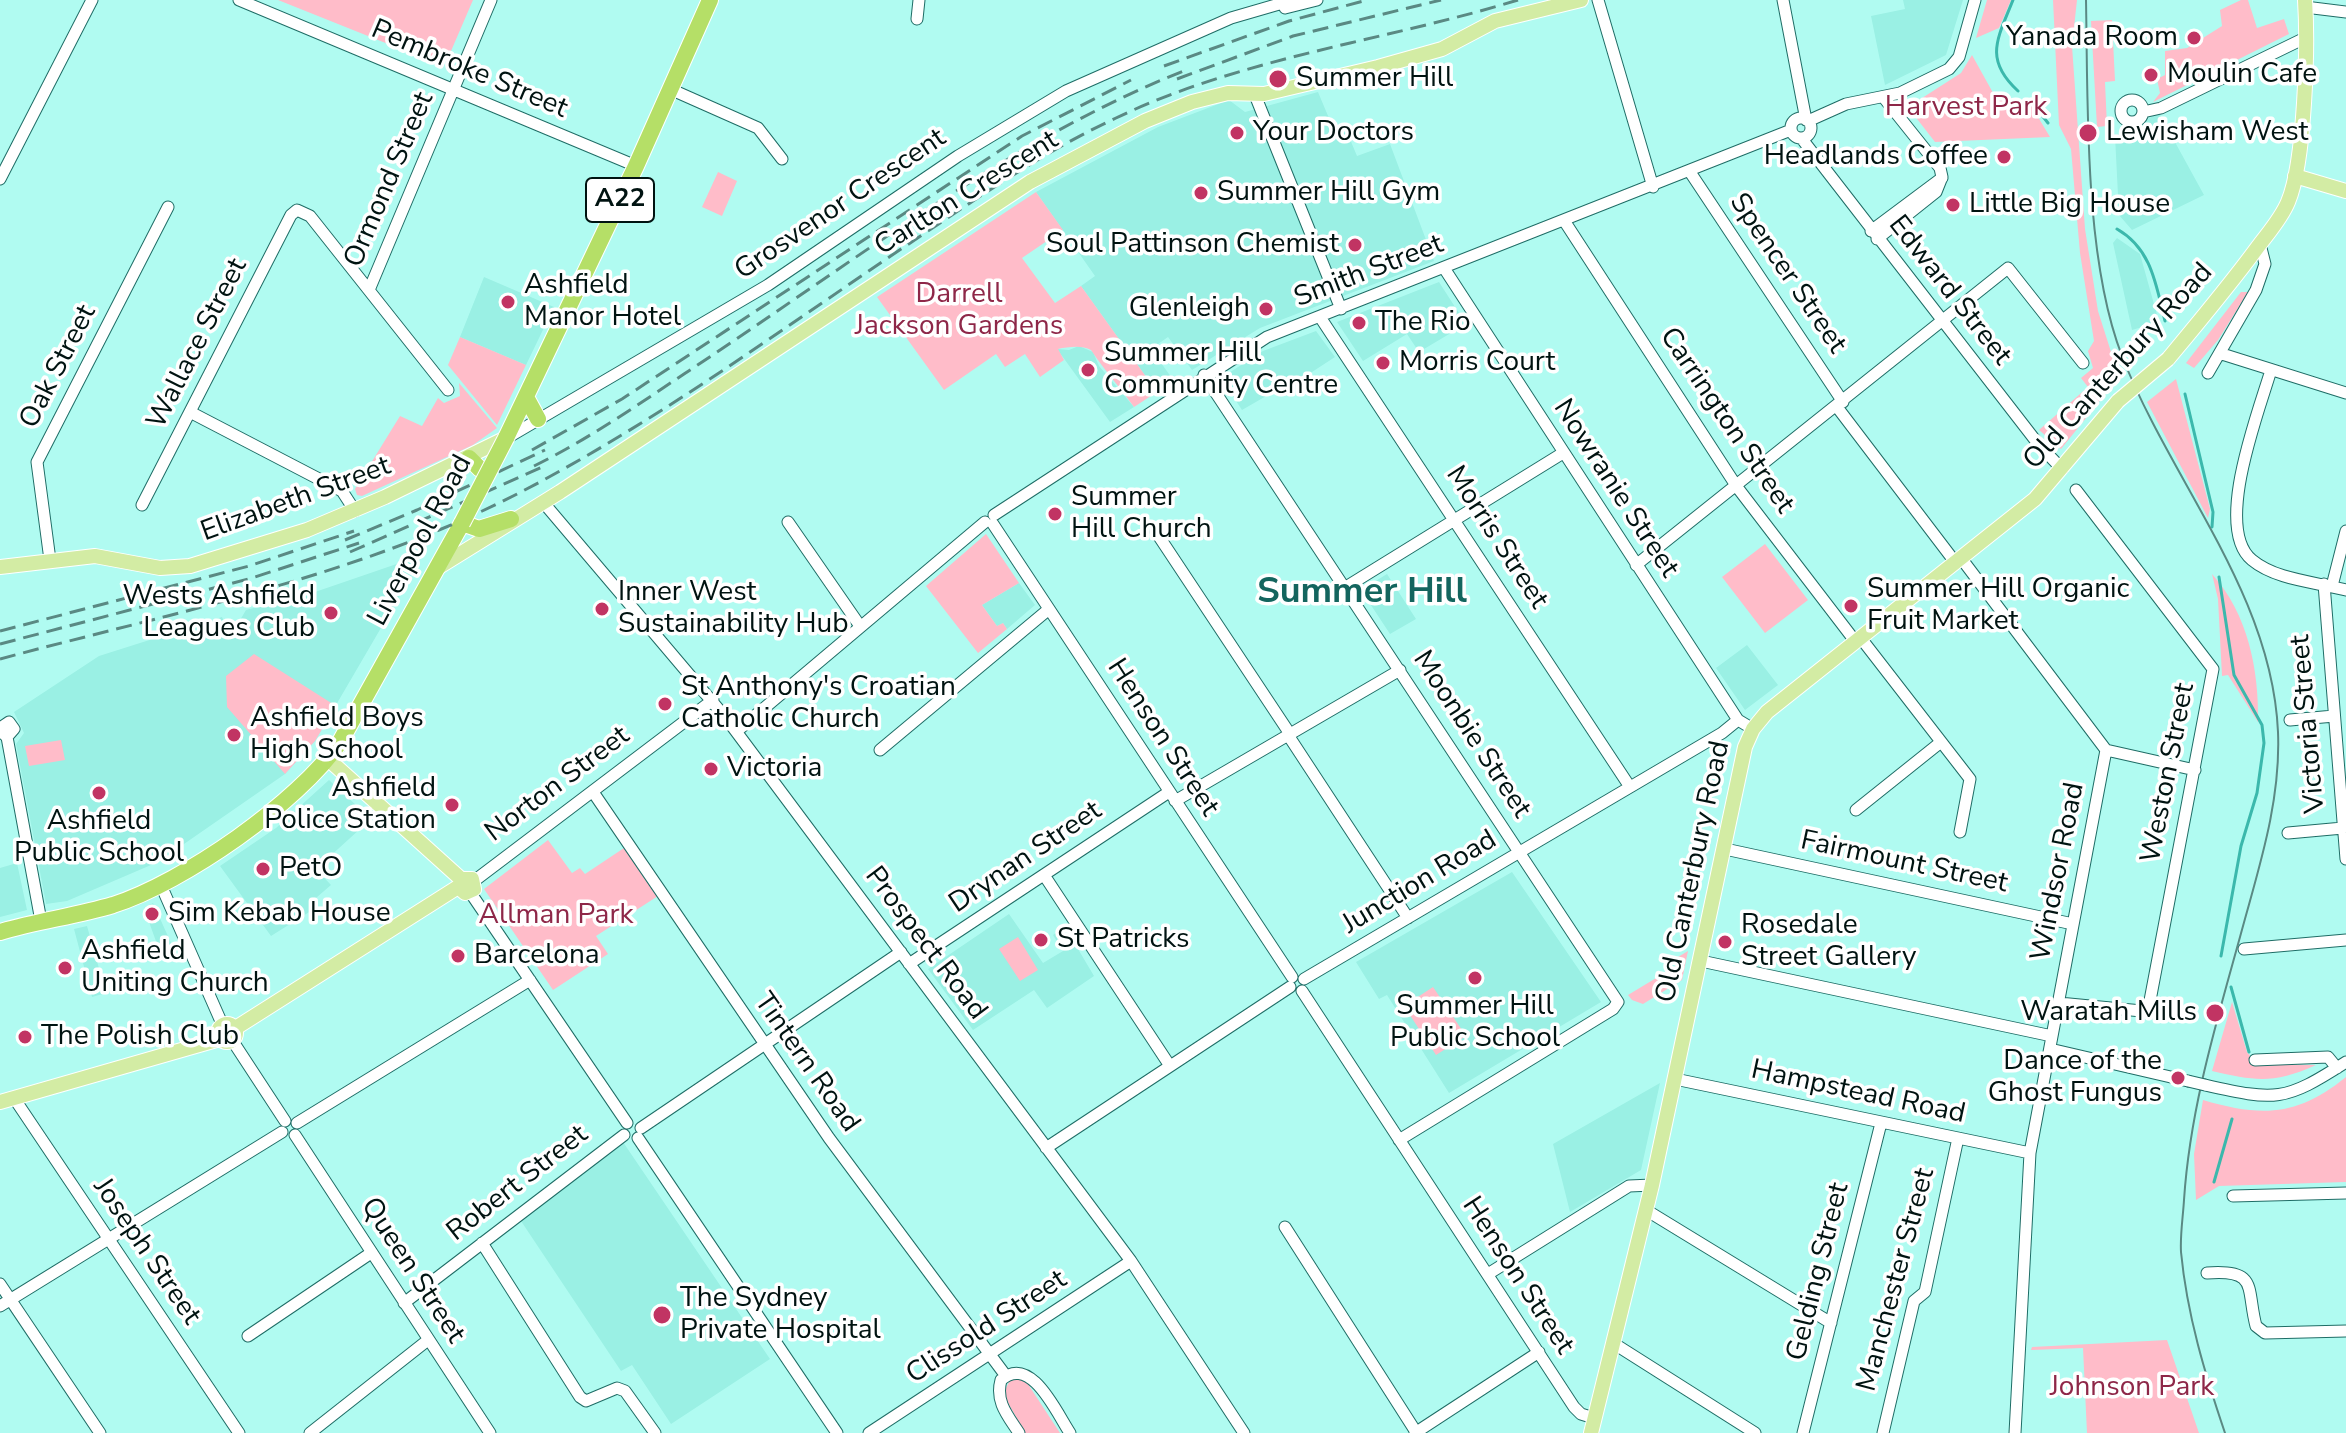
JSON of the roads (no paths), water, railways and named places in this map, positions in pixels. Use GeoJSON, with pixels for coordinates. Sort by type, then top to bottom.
{"type":"FeatureCollection","features":[{"type":"Feature","properties":{"kind":"highway","name":"Liverpool Road"},"geometry":{"type":"LineString","coordinates":[[0,932],[110,906],[160,883],[264,817],[328,759],[357,715],[462,523],[479,468],[506,438],[636,166],[710,0]]}},
{"type":"Feature","properties":{"kind":"highway"},"geometry":{"type":"LineString","coordinates":[[526,397],[538,419]]}},
{"type":"Feature","properties":{"kind":"highway"},"geometry":{"type":"LineString","coordinates":[[462,523],[479,529],[511,519]]}},
{"type":"Feature","properties":{"kind":"main road","name":"Carlton Crescent"},"geometry":{"type":"LineString","coordinates":[[439,567],[1056,166],[1145,121],[1192,102],[1228,93],[1255,95],[1428,53],[1495,21],[1581,0]]}},
{"type":"Feature","properties":{"kind":"main road","name":"Old Canterbury Road"},"geometry":{"type":"LineString","coordinates":[[1592,1426],[1652,1185],[1745,747],[1753,729],[1767,712],[2035,499],[2118,401],[2168,359],[2260,244],[2287,204],[2295,176],[2307,37],[2305,4]]}},
{"type":"Feature","properties":{"kind":"main road"},"geometry":{"type":"LineString","coordinates":[[2295,176],[2346,191]]}},
{"type":"Feature","properties":{"kind":"main road","name":"Elizabeth Street"},"geometry":{"type":"LineString","coordinates":[[0,567],[106,556],[160,568],[181,568],[293,535],[479,468],[506,438]]}},
{"type":"Feature","properties":{"kind":"main road"},"geometry":{"type":"LineString","coordinates":[[328,759],[466,885]]}},
{"type":"Feature","properties":{"kind":"main road","name":"Norton Street"},"geometry":{"type":"LineString","coordinates":[[7,1100],[227,1033],[466,885]]}},
{"type":"Feature","properties":{"kind":"street"},"geometry":{"type":"LineString","coordinates":[[0,179],[92,0]]}},
{"type":"Feature","properties":{"kind":"street","name":"Pembroke Street"},"geometry":{"type":"LineString","coordinates":[[239,0],[636,166]]}},
{"type":"Feature","properties":{"kind":"street","name":"Ormond Street"},"geometry":{"type":"LineString","coordinates":[[369,290],[491,0]]}},
{"type":"Feature","properties":{"kind":"street"},"geometry":{"type":"LineString","coordinates":[[917,19],[919,0]]}},
{"type":"Feature","properties":{"kind":"street","name":"Grosvenor Crescent"},"geometry":{"type":"LineString","coordinates":[[506,438],[768,285],[958,156],[1066,91],[1211,29],[1281,3],[1317,0]]}},
{"type":"Feature","properties":{"kind":"street"},"geometry":{"type":"LineString","coordinates":[[1598,0],[1653,187]]}},
{"type":"Feature","properties":{"kind":"street"},"geometry":{"type":"LineString","coordinates":[[1783,0],[1807,120],[1811,130],[1802,139],[1794,137],[1791,130],[1794,121],[1807,120],[1846,104],[1884,98],[1915,87],[1955,63],[1975,0]]}},
{"type":"Feature","properties":{"kind":"street"},"geometry":{"type":"LineString","coordinates":[[2305,4],[2346,12]]}},
{"type":"Feature","properties":{"kind":"street"},"geometry":{"type":"LineString","coordinates":[[2143,112],[2161,108],[2307,37]]}},
{"type":"Feature","properties":{"kind":"street"},"geometry":{"type":"LineString","coordinates":[[670,89],[758,128],[782,159]]}},
{"type":"Feature","properties":{"kind":"street"},"geometry":{"type":"LineString","coordinates":[[1255,95],[1341,309]]}},
{"type":"Feature","properties":{"kind":"street"},"geometry":{"type":"LineString","coordinates":[[1874,235],[1936,192],[1942,177],[1940,168],[1884,98]]}},
{"type":"Feature","properties":{"kind":"street","name":"Smith Street"},"geometry":{"type":"LineString","coordinates":[[737,731],[991,520],[1204,375],[1267,337],[1565,222],[1791,130]]}},
{"type":"Feature","properties":{"kind":"street","name":"Edward Street"},"geometry":{"type":"LineString","coordinates":[[1802,139],[2039,445],[2062,469]]}},
{"type":"Feature","properties":{"kind":"street","name":"Spencer Street"},"geometry":{"type":"LineString","coordinates":[[1690,172],[1840,404],[1958,560]]}},
{"type":"Feature","properties":{"kind":"street","name":"Oak Street"},"geometry":{"type":"LineString","coordinates":[[50,560],[37,462],[168,207]]}},
{"type":"Feature","properties":{"kind":"street","name":"Wallace Street"},"geometry":{"type":"LineString","coordinates":[[142,505],[291,215],[300,210],[308,213],[369,290]]}},
{"type":"Feature","properties":{"kind":"street","name":"Carrington Street"},"geometry":{"type":"LineString","coordinates":[[1565,222],[1737,487],[1970,779],[1960,832]]}},
{"type":"Feature","properties":{"kind":"street","name":"Old Canterbury Road"},"geometry":{"type":"LineString","coordinates":[[2208,373],[2222,354],[2256,290],[2265,264],[2260,244]]}},
{"type":"Feature","properties":{"kind":"street","name":"Nowranie Street"},"geometry":{"type":"LineString","coordinates":[[1444,268],[1738,720],[1753,729]]}},
{"type":"Feature","properties":{"kind":"street"},"geometry":{"type":"LineString","coordinates":[[1636,565],[2008,268],[2083,363]]}},
{"type":"Feature","properties":{"kind":"street"},"geometry":{"type":"LineString","coordinates":[[369,290],[448,390]]}},
{"type":"Feature","properties":{"kind":"street","name":"Morris Street"},"geometry":{"type":"LineString","coordinates":[[1320,317],[1630,787]]}},
{"type":"Feature","properties":{"kind":"street"},"geometry":{"type":"LineString","coordinates":[[2222,354],[2346,393]]}},
{"type":"Feature","properties":{"kind":"street"},"geometry":{"type":"LineString","coordinates":[[2271,370],[2237,497],[2235,523],[2241,545],[2250,559],[2273,573],[2346,590]]}},
{"type":"Feature","properties":{"kind":"street","name":"Moonbie Street"},"geometry":{"type":"LineString","coordinates":[[1204,375],[1618,1002],[1613,1009],[1399,1140]]}},
{"type":"Feature","properties":{"kind":"street"},"geometry":{"type":"LineString","coordinates":[[190,412],[342,491],[355,511]]}},
{"type":"Feature","properties":{"kind":"street"},"geometry":{"type":"LineString","coordinates":[[1346,587],[1563,453]]}},
{"type":"Feature","properties":{"kind":"street","name":"Weston Street"},"geometry":{"type":"LineString","coordinates":[[2076,490],[2213,669],[2148,1011]]}},
{"type":"Feature","properties":{"kind":"street","name":"Prospect Road"},"geometry":{"type":"LineString","coordinates":[[543,502],[737,731],[1131,1261],[1244,1433]]}},
{"type":"Feature","properties":{"kind":"street","name":"Henson Street"},"geometry":{"type":"LineString","coordinates":[[991,520],[1578,1412],[1592,1426]]}},
{"type":"Feature","properties":{"kind":"street"},"geometry":{"type":"LineString","coordinates":[[788,522],[860,626]]}},
{"type":"Feature","properties":{"kind":"street","name":"Victoria Street"},"geometry":{"type":"LineString","coordinates":[[2346,531],[2328,585],[2334,716],[2346,859]]}},
{"type":"Feature","properties":{"kind":"street"},"geometry":{"type":"LineString","coordinates":[[1156,532],[1408,918]]}},
{"type":"Feature","properties":{"kind":"street","name":"Windsor Road"},"geometry":{"type":"LineString","coordinates":[[1958,560],[2106,750],[2030,1153],[2015,1433]]}},
{"type":"Feature","properties":{"kind":"street"},"geometry":{"type":"LineString","coordinates":[[880,750],[1049,609]]}},
{"type":"Feature","properties":{"kind":"street","name":"Drynan Street"},"geometry":{"type":"LineString","coordinates":[[909,964],[1044,875],[1172,797],[1289,735],[1400,670]]}},
{"type":"Feature","properties":{"kind":"street","name":"Norton Street"},"geometry":{"type":"LineString","coordinates":[[466,885],[713,700]]}},
{"type":"Feature","properties":{"kind":"street"},"geometry":{"type":"LineString","coordinates":[[2290,720],[2334,716]]}},
{"type":"Feature","properties":{"kind":"street","name":"Junction Road"},"geometry":{"type":"LineString","coordinates":[[1046,1148],[1297,984],[1725,731],[1738,720]]}},
{"type":"Feature","properties":{"kind":"street","name":"Junction Road"},"geometry":{"type":"LineString","coordinates":[[1725,731],[1753,729]]}},
{"type":"Feature","properties":{"kind":"street"},"geometry":{"type":"LineString","coordinates":[[2,732],[41,921]]}},
{"type":"Feature","properties":{"kind":"street"},"geometry":{"type":"LineString","coordinates":[[1856,810],[1941,742]]}},
{"type":"Feature","properties":{"kind":"street"},"geometry":{"type":"LineString","coordinates":[[2106,750],[2195,770]]}},
{"type":"Feature","properties":{"kind":"street","name":"Tintern Road"},"geometry":{"type":"LineString","coordinates":[[593,792],[873,1199],[1006,1376]]}},
{"type":"Feature","properties":{"kind":"street"},"geometry":{"type":"LineString","coordinates":[[2288,833],[2343,828]]}},
{"type":"Feature","properties":{"kind":"street","name":"Fairmount Street"},"geometry":{"type":"LineString","coordinates":[[1725,849],[2073,924]]}},
{"type":"Feature","properties":{"kind":"street"},"geometry":{"type":"LineString","coordinates":[[1044,875],[1170,1066]]}},
{"type":"Feature","properties":{"kind":"street","name":"Queen Street"},"geometry":{"type":"LineString","coordinates":[[160,883],[227,1033],[490,1433]]}},
{"type":"Feature","properties":{"kind":"street"},"geometry":{"type":"LineString","coordinates":[[466,885],[530,980],[630,1140],[764,1044],[901,952]]}},
{"type":"Feature","properties":{"kind":"street"},"geometry":{"type":"LineString","coordinates":[[2244,949],[2346,940]]}},
{"type":"Feature","properties":{"kind":"street"},"geometry":{"type":"LineString","coordinates":[[1701,961],[2052,1036]]}},
{"type":"Feature","properties":{"kind":"street"},"geometry":{"type":"LineString","coordinates":[[5,1303],[530,980]]}},
{"type":"Feature","properties":{"kind":"street"},"geometry":{"type":"LineString","coordinates":[[2059,1003],[2183,1015]]}},
{"type":"Feature","properties":{"kind":"street"},"geometry":{"type":"LineString","coordinates":[[2050,1049],[2253,1096],[2279,1096],[2303,1089],[2341,1065],[2328,1057],[2255,1060]]}},
{"type":"Feature","properties":{"kind":"street","name":"Hampstead Road"},"geometry":{"type":"LineString","coordinates":[[1675,1079],[2030,1153]]}},
{"type":"Feature","properties":{"kind":"street","name":"Joseph Street"},"geometry":{"type":"LineString","coordinates":[[7,1100],[108,1239],[239,1433]]}},
{"type":"Feature","properties":{"kind":"street","name":"Gelding Street"},"geometry":{"type":"LineString","coordinates":[[1803,1433],[1881,1123]]}},
{"type":"Feature","properties":{"kind":"street","name":"Robert Street"},"geometry":{"type":"LineString","coordinates":[[404,1303],[625,1129]]}},
{"type":"Feature","properties":{"kind":"street"},"geometry":{"type":"LineString","coordinates":[[639,1133],[837,1433]]}},
{"type":"Feature","properties":{"kind":"street","name":"Manchester Street"},"geometry":{"type":"LineString","coordinates":[[1883,1433],[1914,1301],[1925,1292],[1958,1138]]}},
{"type":"Feature","properties":{"kind":"street"},"geometry":{"type":"LineString","coordinates":[[1488,1274],[1629,1186],[1652,1185]]}},
{"type":"Feature","properties":{"kind":"street"},"geometry":{"type":"LineString","coordinates":[[2233,1196],[2346,1193]]}},
{"type":"Feature","properties":{"kind":"street"},"geometry":{"type":"LineString","coordinates":[[1646,1210],[1831,1323]]}},
{"type":"Feature","properties":{"kind":"street"},"geometry":{"type":"LineString","coordinates":[[1285,1227],[1416,1433],[1539,1352]]}},
{"type":"Feature","properties":{"kind":"street"},"geometry":{"type":"LineString","coordinates":[[482,1243],[580,1397],[586,1401],[617,1388],[625,1391],[655,1433]]}},
{"type":"Feature","properties":{"kind":"street"},"geometry":{"type":"LineString","coordinates":[[248,1336],[371,1253]]}},
{"type":"Feature","properties":{"kind":"street","name":"Clissold Street"},"geometry":{"type":"LineString","coordinates":[[869,1433],[1131,1261]]}},
{"type":"Feature","properties":{"kind":"street"},"geometry":{"type":"LineString","coordinates":[[2207,1273],[2234,1271],[2246,1281],[2253,1294],[2256,1326],[2265,1333],[2346,1331]]}},
{"type":"Feature","properties":{"kind":"street"},"geometry":{"type":"LineString","coordinates":[[0,1284],[5,1303],[100,1433]]}},
{"type":"Feature","properties":{"kind":"street"},"geometry":{"type":"LineString","coordinates":[[310,1433],[428,1340]]}},
{"type":"Feature","properties":{"kind":"street"},"geometry":{"type":"LineString","coordinates":[[1613,1343],[1755,1433]]}},
{"type":"Feature","properties":{"kind":"street"},"geometry":{"type":"LineString","coordinates":[[1019,1433],[1000,1404],[998,1391],[1006,1376],[1025,1374],[1036,1382],[1070,1433]]}},
{"type":"Feature","properties":{"kind":"waterway"},"geometry":{"type":"LineString","coordinates":[[2013,0],[1999,37],[1997,58],[2000,69],[2018,91]]}},
{"type":"Feature","properties":{"kind":"waterway"},"geometry":{"type":"LineString","coordinates":[[2030,100],[2048,123]]}},
{"type":"Feature","properties":{"kind":"waterway"},"geometry":{"type":"LineString","coordinates":[[2117,229],[2129,237],[2145,257],[2165,321]]}},
{"type":"Feature","properties":{"kind":"waterway"},"geometry":{"type":"LineString","coordinates":[[2185,394],[2213,512],[2212,527]]}},
{"type":"Feature","properties":{"kind":"waterway"},"geometry":{"type":"LineString","coordinates":[[2219,577],[2234,675],[2262,725],[2264,743],[2257,793],[2241,846],[2221,956]]}},
{"type":"Feature","properties":{"kind":"waterway"},"geometry":{"type":"LineString","coordinates":[[2231,987],[2249,1052]]}},
{"type":"Feature","properties":{"kind":"waterway"},"geometry":{"type":"LineString","coordinates":[[2214,1182],[2232,1119]]}},
{"type":"Feature","properties":{"kind":"tram line"},"geometry":{"type":"LineString","coordinates":[[2086,0],[2090,181],[2094,228],[2110,317],[2122,356],[2143,403],[2239,585],[2258,632],[2272,681],[2278,732],[2272,810],[2198,1100],[2187,1166],[2181,1233],[2192,1321],[2225,1433]]}},
{"type":"Feature","properties":{"kind":"railway"},"geometry":{"type":"LineString","coordinates":[[1164,66],[1289,21],[1367,0]]}},
{"type":"Feature","properties":{"kind":"railway"},"geometry":{"type":"LineString","coordinates":[[1177,79],[1293,36],[1441,0]]}},
{"type":"Feature","properties":{"kind":"railway"},"geometry":{"type":"LineString","coordinates":[[0,659],[264,590],[394,548],[457,522],[519,493],[623,434],[724,370],[993,188],[1090,130],[1164,97],[1214,80],[1518,0]]}},
{"type":"Feature","properties":{"kind":"railway"},"geometry":{"type":"LineString","coordinates":[[534,466],[629,410],[991,169],[1055,132],[1186,70]]}},
{"type":"Feature","properties":{"kind":"railway"},"geometry":{"type":"LineString","coordinates":[[532,450],[622,399],[1022,136],[1131,80]]}},
{"type":"Feature","properties":{"kind":"railway"},"geometry":{"type":"LineString","coordinates":[[345,540],[545,450]]}},
{"type":"Feature","properties":{"kind":"railway"},"geometry":{"type":"LineString","coordinates":[[350,552],[547,465]]}},
{"type":"Feature","properties":{"kind":"railway"},"geometry":{"type":"LineString","coordinates":[[0,631],[249,566],[354,531]]}},
{"type":"Feature","properties":{"kind":"railway"},"geometry":{"type":"LineString","coordinates":[[0,644],[252,578],[359,543]]}},
{"type":"Feature","properties":{"kind":"place","name":"Yanada Room"},"geometry":{"type":"Point","coordinates":[2194,38]}},
{"type":"Feature","properties":{"kind":"place","name":"Moulin Cafe"},"geometry":{"type":"Point","coordinates":[2151,75]}},
{"type":"Feature","properties":{"kind":"place","name":"Summer Hill"},"geometry":{"type":"Point","coordinates":[1278,79]}},
{"type":"Feature","properties":{"kind":"place","name":"Your Doctors"},"geometry":{"type":"Point","coordinates":[1237,133]}},
{"type":"Feature","properties":{"kind":"place","name":"Lewisham West"},"geometry":{"type":"Point","coordinates":[2088,133]}},
{"type":"Feature","properties":{"kind":"place","name":"Headlands Coffee"},"geometry":{"type":"Point","coordinates":[2004,157]}},
{"type":"Feature","properties":{"kind":"place","name":"Summer Hill Gym"},"geometry":{"type":"Point","coordinates":[1201,193]}},
{"type":"Feature","properties":{"kind":"place","name":"Little Big House"},"geometry":{"type":"Point","coordinates":[1953,205]}},
{"type":"Feature","properties":{"kind":"place","name":"Soul Pattinson Chemist"},"geometry":{"type":"Point","coordinates":[1355,245]}},
{"type":"Feature","properties":{"kind":"place","name":"Ashfield Manor Hotel"},"geometry":{"type":"Point","coordinates":[508,302]}},
{"type":"Feature","properties":{"kind":"place","name":"Glenleigh"},"geometry":{"type":"Point","coordinates":[1266,309]}},
{"type":"Feature","properties":{"kind":"place","name":"The Rio"},"geometry":{"type":"Point","coordinates":[1359,323]}},
{"type":"Feature","properties":{"kind":"place","name":"Morris Court"},"geometry":{"type":"Point","coordinates":[1383,363]}},
{"type":"Feature","properties":{"kind":"place","name":"Summer Hill Community Centre"},"geometry":{"type":"Point","coordinates":[1088,370]}},
{"type":"Feature","properties":{"kind":"place","name":"Summer Hill Church"},"geometry":{"type":"Point","coordinates":[1055,514]}},
{"type":"Feature","properties":{"kind":"place","name":"Summer Hill Organic Fruit Market"},"geometry":{"type":"Point","coordinates":[1851,606]}},
{"type":"Feature","properties":{"kind":"place","name":"Inner West Sustainability Hub"},"geometry":{"type":"Point","coordinates":[602,609]}},
{"type":"Feature","properties":{"kind":"place","name":"Wests Ashfield Leagues Club"},"geometry":{"type":"Point","coordinates":[331,613]}},
{"type":"Feature","properties":{"kind":"place","name":"St Anthony's Croatian Catholic Church"},"geometry":{"type":"Point","coordinates":[665,704]}},
{"type":"Feature","properties":{"kind":"place","name":"Ashfield Boys High School"},"geometry":{"type":"Point","coordinates":[234,735]}},
{"type":"Feature","properties":{"kind":"place","name":"Victoria"},"geometry":{"type":"Point","coordinates":[711,769]}},
{"type":"Feature","properties":{"kind":"place","name":"Ashfield Public School"},"geometry":{"type":"Point","coordinates":[99,793]}},
{"type":"Feature","properties":{"kind":"place","name":"Ashfield Police Station"},"geometry":{"type":"Point","coordinates":[452,805]}},
{"type":"Feature","properties":{"kind":"place","name":"PetO"},"geometry":{"type":"Point","coordinates":[263,869]}},
{"type":"Feature","properties":{"kind":"place","name":"Sim Kebab House"},"geometry":{"type":"Point","coordinates":[152,914]}},
{"type":"Feature","properties":{"kind":"place","name":"St Patricks"},"geometry":{"type":"Point","coordinates":[1041,940]}},
{"type":"Feature","properties":{"kind":"place","name":"Rosedale Street Gallery"},"geometry":{"type":"Point","coordinates":[1725,942]}},
{"type":"Feature","properties":{"kind":"place","name":"Barcelona"},"geometry":{"type":"Point","coordinates":[458,956]}},
{"type":"Feature","properties":{"kind":"place","name":"Ashfield Uniting Church"},"geometry":{"type":"Point","coordinates":[65,968]}},
{"type":"Feature","properties":{"kind":"place","name":"Summer Hill Public School"},"geometry":{"type":"Point","coordinates":[1475,978]}},
{"type":"Feature","properties":{"kind":"place","name":"Waratah Mills"},"geometry":{"type":"Point","coordinates":[2215,1013]}},
{"type":"Feature","properties":{"kind":"place","name":"The Polish Club"},"geometry":{"type":"Point","coordinates":[25,1037]}},
{"type":"Feature","properties":{"kind":"place","name":"Dance of the Ghost Fungus"},"geometry":{"type":"Point","coordinates":[2178,1078]}},
{"type":"Feature","properties":{"kind":"place","name":"The Sydney Private Hospital"},"geometry":{"type":"Point","coordinates":[662,1315]}},
{"type":"Feature","properties":{"kind":"district","name":"Summer Hill"},"geometry":{"type":"Point","coordinates":[1362,593]}},
{"type":"Feature","properties":{"kind":"park label","name":"Harvest Park"},"geometry":{"type":"Point","coordinates":[1966,108]}},
{"type":"Feature","properties":{"kind":"park label","name":"Darrell Jackson Gardens"},"geometry":{"type":"Point","coordinates":[959,311]}},
{"type":"Feature","properties":{"kind":"park label","name":"Allman Park"},"geometry":{"type":"Point","coordinates":[556,916]}},
{"type":"Feature","properties":{"kind":"park label","name":"Johnson Park"},"geometry":{"type":"Point","coordinates":[2132,1388]}}]}
